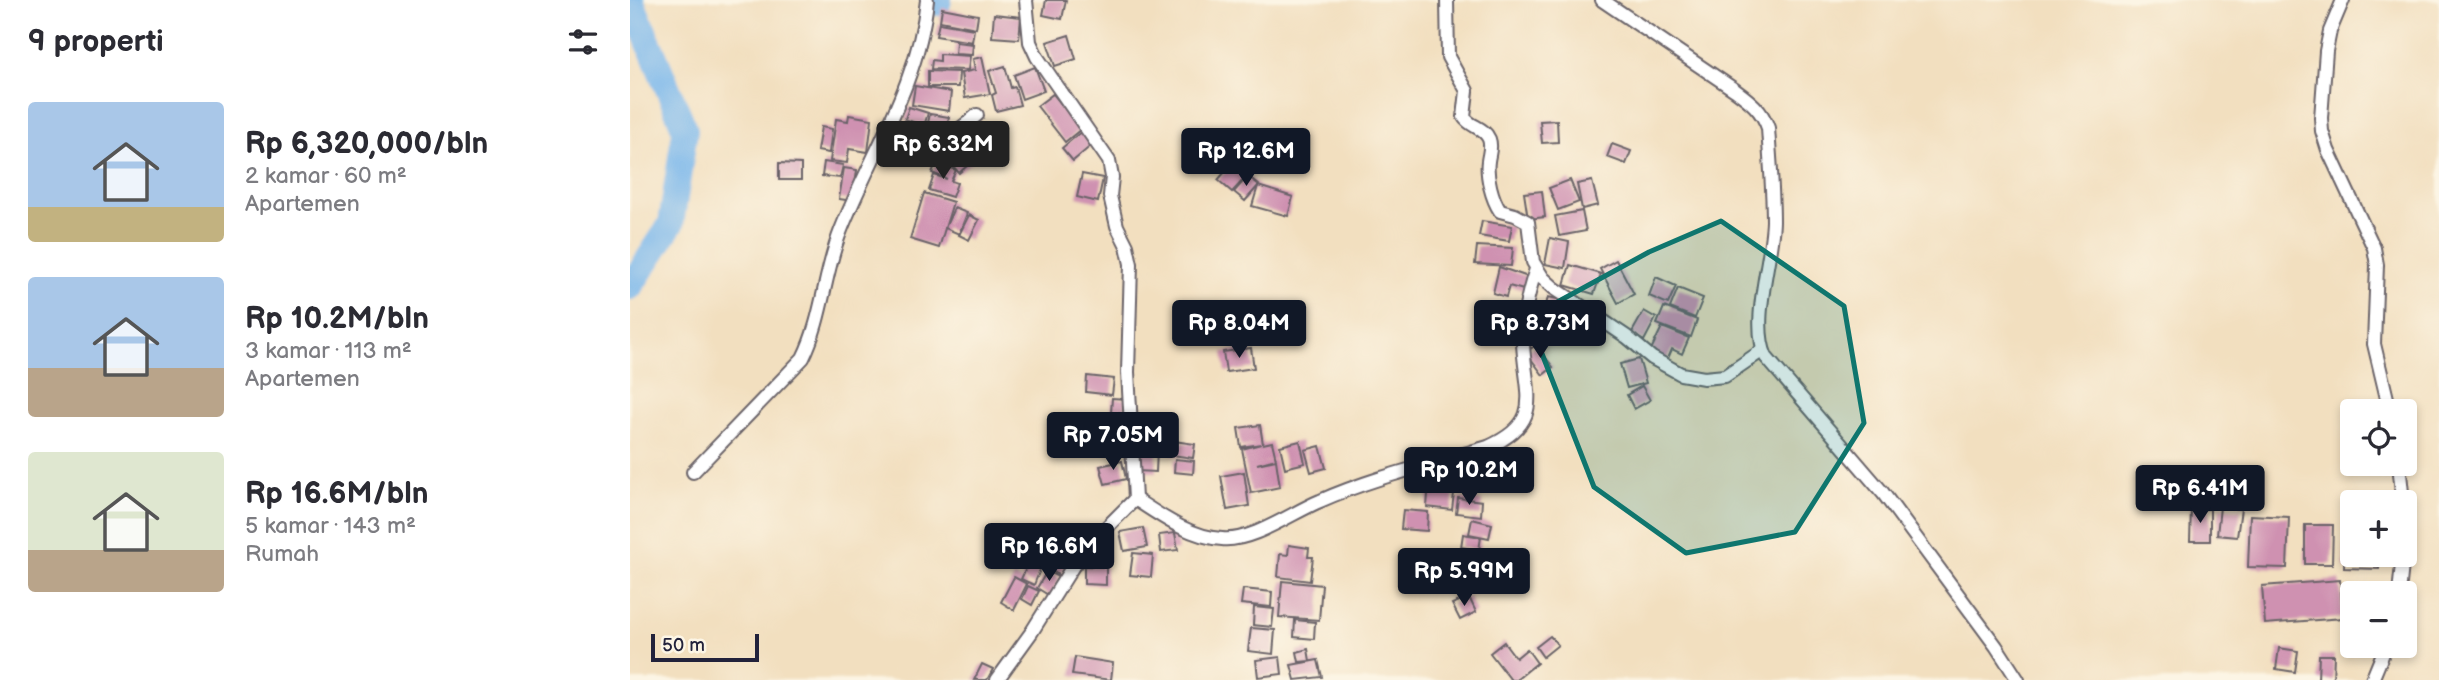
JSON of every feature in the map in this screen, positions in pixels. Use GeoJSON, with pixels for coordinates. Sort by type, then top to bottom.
{"type":"FeatureCollection","features":[{"type":"Feature","properties":{"kind":"street"},"geometry":{"type":"LineString","coordinates":[[693,472],[803,358],[817,323],[829,266],[841,230],[884,143],[915,61],[927,0]]}},
{"type":"Feature","properties":{"kind":"street"},"geometry":{"type":"LineString","coordinates":[[997,680],[1031,633],[1073,566],[1135,499],[1128,372],[1131,264],[1112,206],[1109,161],[1037,57],[1030,42],[1026,0]]}},
{"type":"Feature","properties":{"kind":"street"},"geometry":{"type":"LineString","coordinates":[[1135,499],[1176,525],[1221,539],[1232,539],[1257,531],[1321,500],[1488,447],[1516,431],[1527,411],[1528,375],[1523,340],[1528,294],[1536,269],[1528,222],[1500,211],[1495,201],[1488,166],[1491,147],[1488,136],[1464,117],[1467,91],[1448,57],[1447,0]]}},
{"type":"Feature","properties":{"kind":"street"},"geometry":{"type":"LineString","coordinates":[[1602,0],[1735,90],[1756,106],[1765,117],[1768,128],[1773,223],[1762,312],[1763,350],[1771,365],[1883,493],[2018,680]]}},
{"type":"Feature","properties":{"kind":"street"},"geometry":{"type":"LineString","coordinates":[[2343,0],[2330,31],[2326,51],[2320,118],[2328,150],[2374,248],[2377,265],[2374,344],[2387,399]]}},
{"type":"Feature","properties":{"kind":"street"},"geometry":{"type":"LineString","coordinates":[[884,143],[899,147],[936,145],[951,137],[977,115]]}},
{"type":"Feature","properties":{"kind":"street"},"geometry":{"type":"LineString","coordinates":[[1536,269],[1554,288],[1627,337],[1652,358],[1681,374],[1704,379],[1725,376],[1763,350]]}},
{"type":"Feature","properties":{"kind":"street"},"geometry":{"type":"LineString","coordinates":[[2372,680],[2381,658]]}},
{"type":"Feature","properties":{"kind":"highlighted area"},"geometry":{"type":"Polygon","coordinates":[[[1721,221],[1844,306],[1864,423],[1795,532],[1686,553],[1594,487],[1528,318],[1649,252],[1721,221]]]}},
{"type":"Feature","properties":{"kind":"building"},"geometry":{"type":"Polygon","coordinates":[[[1046,0],[1066,0],[1062,19],[1043,15],[1046,0]]]}},
{"type":"Feature","properties":{"kind":"building"},"geometry":{"type":"Polygon","coordinates":[[[942,8],[978,15],[976,28],[940,21],[942,8]]]}},
{"type":"Feature","properties":{"kind":"building"},"geometry":{"type":"Polygon","coordinates":[[[994,14],[1021,17],[1019,39],[992,37],[994,14]]]}},
{"type":"Feature","properties":{"kind":"building"},"geometry":{"type":"Polygon","coordinates":[[[939,23],[974,29],[972,42],[936,36],[939,23]]]}},
{"type":"Feature","properties":{"kind":"building"},"geometry":{"type":"Polygon","coordinates":[[[1069,35],[1076,59],[1055,66],[1047,42],[1069,35]]]}},
{"type":"Feature","properties":{"kind":"building"},"geometry":{"type":"Polygon","coordinates":[[[956,42],[973,44],[972,55],[955,54],[956,42]]]}},
{"type":"Feature","properties":{"kind":"building"},"geometry":{"type":"Polygon","coordinates":[[[940,54],[970,56],[968,70],[931,69],[932,60],[940,61],[940,54]]]}},
{"type":"Feature","properties":{"kind":"building"},"geometry":{"type":"Polygon","coordinates":[[[982,57],[990,94],[965,98],[961,73],[975,70],[973,59],[982,57]]]}},
{"type":"Feature","properties":{"kind":"building"},"geometry":{"type":"Polygon","coordinates":[[[1005,66],[1011,88],[1015,87],[1020,105],[996,111],[992,95],[996,93],[989,71],[1005,66]]]}},
{"type":"Feature","properties":{"kind":"building"},"geometry":{"type":"Polygon","coordinates":[[[1035,67],[1044,91],[1022,99],[1014,75],[1035,67]]]}},
{"type":"Feature","properties":{"kind":"building"},"geometry":{"type":"Polygon","coordinates":[[[928,71],[959,72],[958,87],[928,87],[928,71]]]}},
{"type":"Feature","properties":{"kind":"building"},"geometry":{"type":"Polygon","coordinates":[[[915,86],[951,92],[949,111],[912,105],[915,86]]]}},
{"type":"Feature","properties":{"kind":"building"},"geometry":{"type":"Polygon","coordinates":[[[1053,94],[1081,129],[1065,142],[1037,106],[1053,94]]]}},
{"type":"Feature","properties":{"kind":"building"},"geometry":{"type":"Polygon","coordinates":[[[909,107],[928,113],[924,126],[905,119],[909,107]]]}},
{"type":"Feature","properties":{"kind":"building"},"geometry":{"type":"Polygon","coordinates":[[[930,114],[949,117],[946,130],[927,127],[930,114]]]}},
{"type":"Feature","properties":{"kind":"building"},"geometry":{"type":"Polygon","coordinates":[[[849,115],[872,119],[868,152],[849,149],[847,163],[830,161],[836,119],[848,121],[849,115]]]}},
{"type":"Feature","properties":{"kind":"building"},"geometry":{"type":"Polygon","coordinates":[[[1557,120],[1558,142],[1542,143],[1540,121],[1557,120]]]}},
{"type":"Feature","properties":{"kind":"building"},"geometry":{"type":"Polygon","coordinates":[[[904,122],[928,129],[923,145],[899,139],[904,122]]]}},
{"type":"Feature","properties":{"kind":"building"},"geometry":{"type":"Polygon","coordinates":[[[821,127],[832,129],[829,153],[817,151],[821,127]]]}},
{"type":"Feature","properties":{"kind":"building"},"geometry":{"type":"Polygon","coordinates":[[[1082,131],[1093,144],[1073,161],[1062,148],[1082,131]]]}},
{"type":"Feature","properties":{"kind":"building"},"geometry":{"type":"Polygon","coordinates":[[[966,143],[977,157],[959,173],[947,159],[966,143]]]}},
{"type":"Feature","properties":{"kind":"building"},"geometry":{"type":"Polygon","coordinates":[[[1612,144],[1631,151],[1626,164],[1607,157],[1612,144]]]}},
{"type":"Feature","properties":{"kind":"building"},"geometry":{"type":"Polygon","coordinates":[[[824,162],[843,165],[840,178],[822,176],[824,162]]]}},
{"type":"Feature","properties":{"kind":"building"},"geometry":{"type":"Polygon","coordinates":[[[779,163],[801,164],[801,180],[779,180],[779,163]]]}},
{"type":"Feature","properties":{"kind":"building"},"geometry":{"type":"Polygon","coordinates":[[[936,163],[956,170],[951,181],[957,183],[952,197],[929,190],[934,175],[947,179],[932,173],[936,163]]]}},
{"type":"Feature","properties":{"kind":"building"},"geometry":{"type":"Polygon","coordinates":[[[1232,164],[1246,177],[1232,192],[1218,180],[1232,164]]]}},
{"type":"Feature","properties":{"kind":"building"},"geometry":{"type":"Polygon","coordinates":[[[844,168],[857,170],[853,201],[839,199],[844,168]]]}},
{"type":"Feature","properties":{"kind":"building"},"geometry":{"type":"Polygon","coordinates":[[[1082,174],[1103,178],[1098,202],[1077,197],[1082,174]]]}},
{"type":"Feature","properties":{"kind":"building"},"geometry":{"type":"Polygon","coordinates":[[[1248,176],[1259,185],[1245,201],[1234,192],[1248,176]]]}},
{"type":"Feature","properties":{"kind":"building"},"geometry":{"type":"Polygon","coordinates":[[[1570,180],[1579,202],[1558,210],[1549,188],[1570,180]]]}},
{"type":"Feature","properties":{"kind":"building"},"geometry":{"type":"Polygon","coordinates":[[[1592,181],[1598,205],[1582,209],[1577,184],[1592,181]]]}},
{"type":"Feature","properties":{"kind":"building"},"geometry":{"type":"Polygon","coordinates":[[[1258,186],[1293,197],[1288,216],[1252,206],[1258,186]]]}},
{"type":"Feature","properties":{"kind":"building"},"geometry":{"type":"Polygon","coordinates":[[[1542,191],[1545,217],[1528,219],[1524,193],[1542,191]]]}},
{"type":"Feature","properties":{"kind":"building"},"geometry":{"type":"Polygon","coordinates":[[[924,193],[953,202],[939,248],[910,239],[924,193]]]}},
{"type":"Feature","properties":{"kind":"building"},"geometry":{"type":"Polygon","coordinates":[[[954,208],[967,213],[959,234],[945,228],[954,208]]]}},
{"type":"Feature","properties":{"kind":"building"},"geometry":{"type":"Polygon","coordinates":[[[1582,211],[1586,231],[1559,236],[1555,216],[1582,211]]]}},
{"type":"Feature","properties":{"kind":"building"},"geometry":{"type":"Polygon","coordinates":[[[969,215],[979,220],[969,240],[959,235],[969,215]]]}},
{"type":"Feature","properties":{"kind":"building"},"geometry":{"type":"Polygon","coordinates":[[[1482,221],[1512,226],[1509,241],[1479,236],[1482,221]]]}},
{"type":"Feature","properties":{"kind":"building"},"geometry":{"type":"Polygon","coordinates":[[[1550,238],[1569,242],[1565,268],[1545,264],[1550,238]]]}},
{"type":"Feature","properties":{"kind":"building"},"geometry":{"type":"Polygon","coordinates":[[[1477,246],[1513,248],[1511,266],[1475,264],[1477,246]]]}},
{"type":"Feature","properties":{"kind":"building"},"geometry":{"type":"Polygon","coordinates":[[[1616,260],[1634,294],[1618,303],[1600,269],[1616,260]]]}},
{"type":"Feature","properties":{"kind":"building"},"geometry":{"type":"Polygon","coordinates":[[[1570,265],[1601,274],[1594,294],[1564,285],[1570,265]]]}},
{"type":"Feature","properties":{"kind":"building"},"geometry":{"type":"Polygon","coordinates":[[[1499,267],[1531,278],[1527,291],[1509,286],[1506,297],[1493,293],[1499,267]]]}},
{"type":"Feature","properties":{"kind":"building"},"geometry":{"type":"Polygon","coordinates":[[[1656,277],[1676,286],[1668,304],[1649,296],[1656,277]]]}},
{"type":"Feature","properties":{"kind":"building"},"geometry":{"type":"Polygon","coordinates":[[[1678,288],[1703,298],[1695,318],[1670,308],[1678,288]]]}},
{"type":"Feature","properties":{"kind":"building"},"geometry":{"type":"Polygon","coordinates":[[[1548,297],[1567,301],[1563,318],[1544,313],[1548,297]]]}},
{"type":"Feature","properties":{"kind":"building"},"geometry":{"type":"Polygon","coordinates":[[[1664,307],[1697,320],[1691,337],[1657,324],[1664,307]]]}},
{"type":"Feature","properties":{"kind":"building"},"geometry":{"type":"Polygon","coordinates":[[[1644,311],[1656,318],[1644,341],[1631,334],[1644,311]]]}},
{"type":"Feature","properties":{"kind":"building"},"geometry":{"type":"Polygon","coordinates":[[[1662,327],[1689,338],[1682,354],[1672,349],[1667,361],[1649,354],[1662,327]]]}},
{"type":"Feature","properties":{"kind":"building"},"geometry":{"type":"Polygon","coordinates":[[[1536,345],[1553,367],[1543,375],[1526,352],[1536,345]]]}},
{"type":"Feature","properties":{"kind":"building"},"geometry":{"type":"Polygon","coordinates":[[[1251,348],[1254,368],[1226,372],[1223,352],[1251,348]]]}},
{"type":"Feature","properties":{"kind":"building"},"geometry":{"type":"Polygon","coordinates":[[[1639,359],[1646,383],[1627,388],[1620,364],[1639,359]]]}},
{"type":"Feature","properties":{"kind":"building"},"geometry":{"type":"Polygon","coordinates":[[[1087,376],[1114,379],[1112,395],[1086,392],[1087,376]]]}},
{"type":"Feature","properties":{"kind":"building"},"geometry":{"type":"Polygon","coordinates":[[[1642,386],[1650,400],[1634,409],[1627,395],[1642,386]]]}},
{"type":"Feature","properties":{"kind":"building"},"geometry":{"type":"Polygon","coordinates":[[[1112,398],[1126,399],[1125,414],[1111,413],[1112,398]]]}},
{"type":"Feature","properties":{"kind":"building"},"geometry":{"type":"Polygon","coordinates":[[[1141,414],[1158,415],[1157,430],[1140,429],[1141,414]]]}},
{"type":"Feature","properties":{"kind":"building"},"geometry":{"type":"Polygon","coordinates":[[[1113,416],[1128,417],[1126,438],[1112,437],[1113,416]]]}},
{"type":"Feature","properties":{"kind":"building"},"geometry":{"type":"Polygon","coordinates":[[[1260,425],[1263,444],[1272,442],[1276,459],[1257,464],[1276,460],[1280,487],[1251,493],[1242,449],[1261,444],[1241,447],[1238,428],[1260,425]]]}},
{"type":"Feature","properties":{"kind":"building"},"geometry":{"type":"Polygon","coordinates":[[[1146,433],[1164,434],[1164,449],[1146,449],[1146,433]]]}},
{"type":"Feature","properties":{"kind":"building"},"geometry":{"type":"Polygon","coordinates":[[[1174,441],[1195,444],[1193,458],[1172,455],[1174,441]]]}},
{"type":"Feature","properties":{"kind":"building"},"geometry":{"type":"Polygon","coordinates":[[[1300,441],[1305,463],[1285,468],[1280,446],[1300,441]]]}},
{"type":"Feature","properties":{"kind":"building"},"geometry":{"type":"Polygon","coordinates":[[[1320,446],[1326,468],[1311,472],[1305,450],[1320,446]]]}},
{"type":"Feature","properties":{"kind":"building"},"geometry":{"type":"Polygon","coordinates":[[[1138,450],[1157,451],[1156,472],[1137,471],[1138,450]]]}},
{"type":"Feature","properties":{"kind":"building"},"geometry":{"type":"Polygon","coordinates":[[[1175,459],[1194,461],[1193,474],[1174,472],[1175,459]]]}},
{"type":"Feature","properties":{"kind":"building"},"geometry":{"type":"Polygon","coordinates":[[[1122,461],[1126,479],[1105,484],[1100,466],[1122,461]]]}},
{"type":"Feature","properties":{"kind":"building"},"geometry":{"type":"Polygon","coordinates":[[[1244,472],[1249,506],[1227,510],[1221,476],[1244,472]]]}},
{"type":"Feature","properties":{"kind":"building"},"geometry":{"type":"Polygon","coordinates":[[[1429,482],[1455,485],[1452,510],[1427,507],[1429,482]]]}},
{"type":"Feature","properties":{"kind":"building"},"geometry":{"type":"Polygon","coordinates":[[[1458,498],[1482,501],[1481,516],[1456,513],[1458,498]]]}},
{"type":"Feature","properties":{"kind":"building"},"geometry":{"type":"Polygon","coordinates":[[[2220,507],[2241,509],[2237,537],[2217,535],[2220,507]]]}},
{"type":"Feature","properties":{"kind":"building"},"geometry":{"type":"Polygon","coordinates":[[[2191,509],[2210,509],[2210,541],[2190,541],[2191,509]]]}},
{"type":"Feature","properties":{"kind":"building"},"geometry":{"type":"Polygon","coordinates":[[[1403,510],[1428,512],[1427,531],[1401,529],[1403,510]]]}},
{"type":"Feature","properties":{"kind":"building"},"geometry":{"type":"Polygon","coordinates":[[[2250,515],[2289,517],[2287,568],[2248,567],[2250,515]]]}},
{"type":"Feature","properties":{"kind":"building"},"geometry":{"type":"Polygon","coordinates":[[[1472,519],[1492,524],[1489,538],[1469,534],[1472,519]]]}},
{"type":"Feature","properties":{"kind":"building"},"geometry":{"type":"Polygon","coordinates":[[[2305,525],[2333,525],[2332,564],[2305,564],[2305,525]]]}},
{"type":"Feature","properties":{"kind":"building"},"geometry":{"type":"Polygon","coordinates":[[[1143,528],[1147,547],[1124,551],[1120,532],[1143,528]]]}},
{"type":"Feature","properties":{"kind":"building"},"geometry":{"type":"Polygon","coordinates":[[[1175,533],[1178,550],[1161,552],[1159,535],[1175,533]]]}},
{"type":"Feature","properties":{"kind":"building"},"geometry":{"type":"Polygon","coordinates":[[[1463,534],[1481,537],[1479,550],[1461,547],[1463,534]]]}},
{"type":"Feature","properties":{"kind":"building"},"geometry":{"type":"Polygon","coordinates":[[[1289,545],[1309,548],[1308,557],[1313,557],[1310,581],[1278,577],[1280,554],[1288,555],[1289,545]]]}},
{"type":"Feature","properties":{"kind":"building"},"geometry":{"type":"Polygon","coordinates":[[[1046,549],[1068,563],[1060,576],[1038,562],[1046,549]]]}},
{"type":"Feature","properties":{"kind":"building"},"geometry":{"type":"Polygon","coordinates":[[[1133,553],[1153,555],[1151,577],[1130,575],[1133,553]]]}},
{"type":"Feature","properties":{"kind":"building"},"geometry":{"type":"Polygon","coordinates":[[[1029,562],[1041,567],[1034,585],[1021,579],[1029,562]]]}},
{"type":"Feature","properties":{"kind":"building"},"geometry":{"type":"Polygon","coordinates":[[[1084,566],[1106,567],[1106,585],[1084,584],[1084,566]]]}},
{"type":"Feature","properties":{"kind":"building"},"geometry":{"type":"Polygon","coordinates":[[[2344,567],[2379,567],[2379,569],[2344,567]]]}},
{"type":"Feature","properties":{"kind":"building"},"geometry":{"type":"Polygon","coordinates":[[[1047,571],[1060,578],[1050,596],[1037,588],[1047,571]]]}},
{"type":"Feature","properties":{"kind":"building"},"geometry":{"type":"Polygon","coordinates":[[[1014,577],[1027,584],[1014,610],[1001,602],[1014,577]]]}},
{"type":"Feature","properties":{"kind":"building"},"geometry":{"type":"Polygon","coordinates":[[[2340,580],[2340,618],[2265,624],[2262,586],[2340,580]]]}},
{"type":"Feature","properties":{"kind":"building"},"geometry":{"type":"Polygon","coordinates":[[[1282,581],[1322,585],[1319,620],[1279,617],[1282,581]]]}},
{"type":"Feature","properties":{"kind":"building"},"geometry":{"type":"Polygon","coordinates":[[[1028,586],[1039,591],[1032,605],[1022,599],[1028,586]]]}},
{"type":"Feature","properties":{"kind":"building"},"geometry":{"type":"Polygon","coordinates":[[[1243,589],[1272,592],[1271,607],[1241,604],[1243,589]]]}},
{"type":"Feature","properties":{"kind":"building"},"geometry":{"type":"Polygon","coordinates":[[[1469,597],[1476,612],[1460,620],[1452,604],[1469,597]]]}},
{"type":"Feature","properties":{"kind":"building"},"geometry":{"type":"Polygon","coordinates":[[[1254,607],[1274,609],[1272,627],[1253,625],[1254,607]]]}},
{"type":"Feature","properties":{"kind":"building"},"geometry":{"type":"Polygon","coordinates":[[[1295,620],[1315,622],[1314,639],[1294,637],[1295,620]]]}},
{"type":"Feature","properties":{"kind":"building"},"geometry":{"type":"Polygon","coordinates":[[[1251,628],[1275,630],[1273,654],[1248,651],[1251,628]]]}},
{"type":"Feature","properties":{"kind":"building"},"geometry":{"type":"Polygon","coordinates":[[[1550,636],[1558,645],[1543,657],[1536,647],[1550,636]]]}},
{"type":"Feature","properties":{"kind":"building"},"geometry":{"type":"Polygon","coordinates":[[[1504,642],[1516,658],[1527,649],[1537,663],[1516,680],[1511,680],[1490,653],[1504,642]]]}},
{"type":"Feature","properties":{"kind":"building"},"geometry":{"type":"Polygon","coordinates":[[[2279,648],[2298,651],[2295,672],[2276,669],[2279,648]]]}},
{"type":"Feature","properties":{"kind":"building"},"geometry":{"type":"Polygon","coordinates":[[[1308,649],[1310,661],[1299,662],[1297,652],[1308,649]]]}},
{"type":"Feature","properties":{"kind":"building"},"geometry":{"type":"Polygon","coordinates":[[[2319,655],[2334,655],[2333,680],[2318,680],[2319,655]]]}},
{"type":"Feature","properties":{"kind":"building"},"geometry":{"type":"Polygon","coordinates":[[[1075,657],[1113,663],[1111,680],[1072,675],[1075,657]]]}},
{"type":"Feature","properties":{"kind":"building"},"geometry":{"type":"Polygon","coordinates":[[[1280,657],[1282,674],[1258,677],[1256,660],[1280,657]]]}},
{"type":"Feature","properties":{"kind":"building"},"geometry":{"type":"Polygon","coordinates":[[[1318,660],[1322,677],[1295,680],[1291,665],[1318,660]]]}},
{"type":"Feature","properties":{"kind":"building"},"geometry":{"type":"Polygon","coordinates":[[[982,664],[993,669],[987,680],[974,680],[982,664]]]}},
{"type":"Feature","properties":{"kind":"waterway"},"geometry":{"type":"LineString","coordinates":[[630,287],[671,224],[685,130],[631,0]]}}]}
